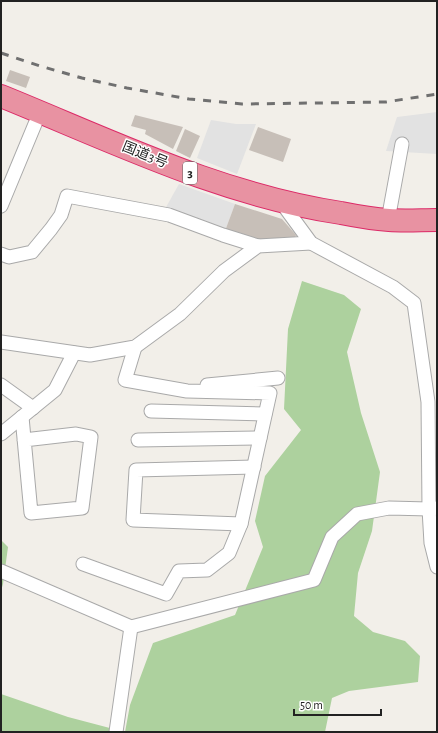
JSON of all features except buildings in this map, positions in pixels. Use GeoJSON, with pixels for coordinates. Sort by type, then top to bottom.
{"type":"FeatureCollection","features":[{"type":"Feature","properties":{"kind":"highway","name":"国道3号"},"geometry":{"type":"LineString","coordinates":[[1,96],[140,154],[243,191],[281,202],[320,210],[388,220],[437,220]]}},
{"type":"Feature","properties":{"kind":"highway","name":"国道3号"},"geometry":{"type":"LineString","coordinates":[[388,220],[423,231],[437,232]]}},
{"type":"Feature","properties":{"kind":"street"},"geometry":{"type":"LineString","coordinates":[[1,206],[40,112]]}},
{"type":"Feature","properties":{"kind":"street"},"geometry":{"type":"LineString","coordinates":[[388,220],[402,144]]}},
{"type":"Feature","properties":{"kind":"street"},"geometry":{"type":"LineString","coordinates":[[1,254],[10,257],[32,252],[61,215],[67,196],[169,215],[258,246],[311,243]]}},
{"type":"Feature","properties":{"kind":"street"},"geometry":{"type":"LineString","coordinates":[[281,202],[311,243],[393,287],[414,303],[428,402],[433,508],[431,542],[437,567]]}},
{"type":"Feature","properties":{"kind":"street"},"geometry":{"type":"LineString","coordinates":[[1,342],[90,355],[135,346],[180,314],[224,271],[258,246]]}},
{"type":"Feature","properties":{"kind":"street"},"geometry":{"type":"LineString","coordinates":[[83,564],[166,594],[179,571],[207,570],[229,553],[241,524],[270,393],[187,391],[125,380],[135,346]]}},
{"type":"Feature","properties":{"kind":"street"},"geometry":{"type":"LineString","coordinates":[[1,434],[55,390],[74,353]]}},
{"type":"Feature","properties":{"kind":"street"},"geometry":{"type":"LineString","coordinates":[[171,388],[278,378]]}},
{"type":"Feature","properties":{"kind":"street"},"geometry":{"type":"LineString","coordinates":[[1,386],[33,408]]}},
{"type":"Feature","properties":{"kind":"street"},"geometry":{"type":"LineString","coordinates":[[151,411],[265,414]]}},
{"type":"Feature","properties":{"kind":"street"},"geometry":{"type":"LineString","coordinates":[[22,417],[31,513],[82,508],[91,437],[76,434],[24,440]]}},
{"type":"Feature","properties":{"kind":"street"},"geometry":{"type":"LineString","coordinates":[[138,440],[260,438]]}},
{"type":"Feature","properties":{"kind":"street"},"geometry":{"type":"LineString","coordinates":[[241,524],[133,520],[136,470],[254,467]]}},
{"type":"Feature","properties":{"kind":"street"},"geometry":{"type":"LineString","coordinates":[[1,571],[131,627],[314,580],[332,537],[357,514],[389,508],[433,508]]}},
{"type":"Feature","properties":{"kind":"street"},"geometry":{"type":"LineString","coordinates":[[116,732],[131,627]]}},
{"type":"Feature","properties":{"kind":"green space"},"geometry":{"type":"Polygon","coordinates":[[[302,281],[344,295],[361,309],[347,352],[361,413],[380,472],[372,531],[358,573],[354,616],[373,632],[405,641],[420,656],[418,682],[349,691],[332,698],[325,732],[125,732],[130,705],[153,643],[235,615],[263,547],[255,521],[265,476],[301,430],[284,409],[288,329],[302,281]]]}},
{"type":"Feature","properties":{"kind":"green space"},"geometry":{"type":"Polygon","coordinates":[[[1,540],[8,547],[1,591],[1,540]]]}},
{"type":"Feature","properties":{"kind":"green space"},"geometry":{"type":"Polygon","coordinates":[[[1,694],[68,717],[125,732],[1,732],[1,694]]]}},
{"type":"Feature","properties":{"kind":"shaded area"},"geometry":{"type":"Polygon","coordinates":[[[437,112],[437,154],[386,151],[397,117],[437,112]]]}},
{"type":"Feature","properties":{"kind":"shaded area"},"geometry":{"type":"Polygon","coordinates":[[[211,120],[236,124],[256,124],[237,174],[197,158],[211,120]]]}},
{"type":"Feature","properties":{"kind":"shaded area"},"geometry":{"type":"Polygon","coordinates":[[[179,184],[235,204],[225,231],[165,209],[179,184]]]}},
{"type":"Feature","properties":{"kind":"railway"},"geometry":{"type":"LineString","coordinates":[[1,53],[82,78],[127,88],[189,99],[242,104],[386,102],[437,94]]}}]}
